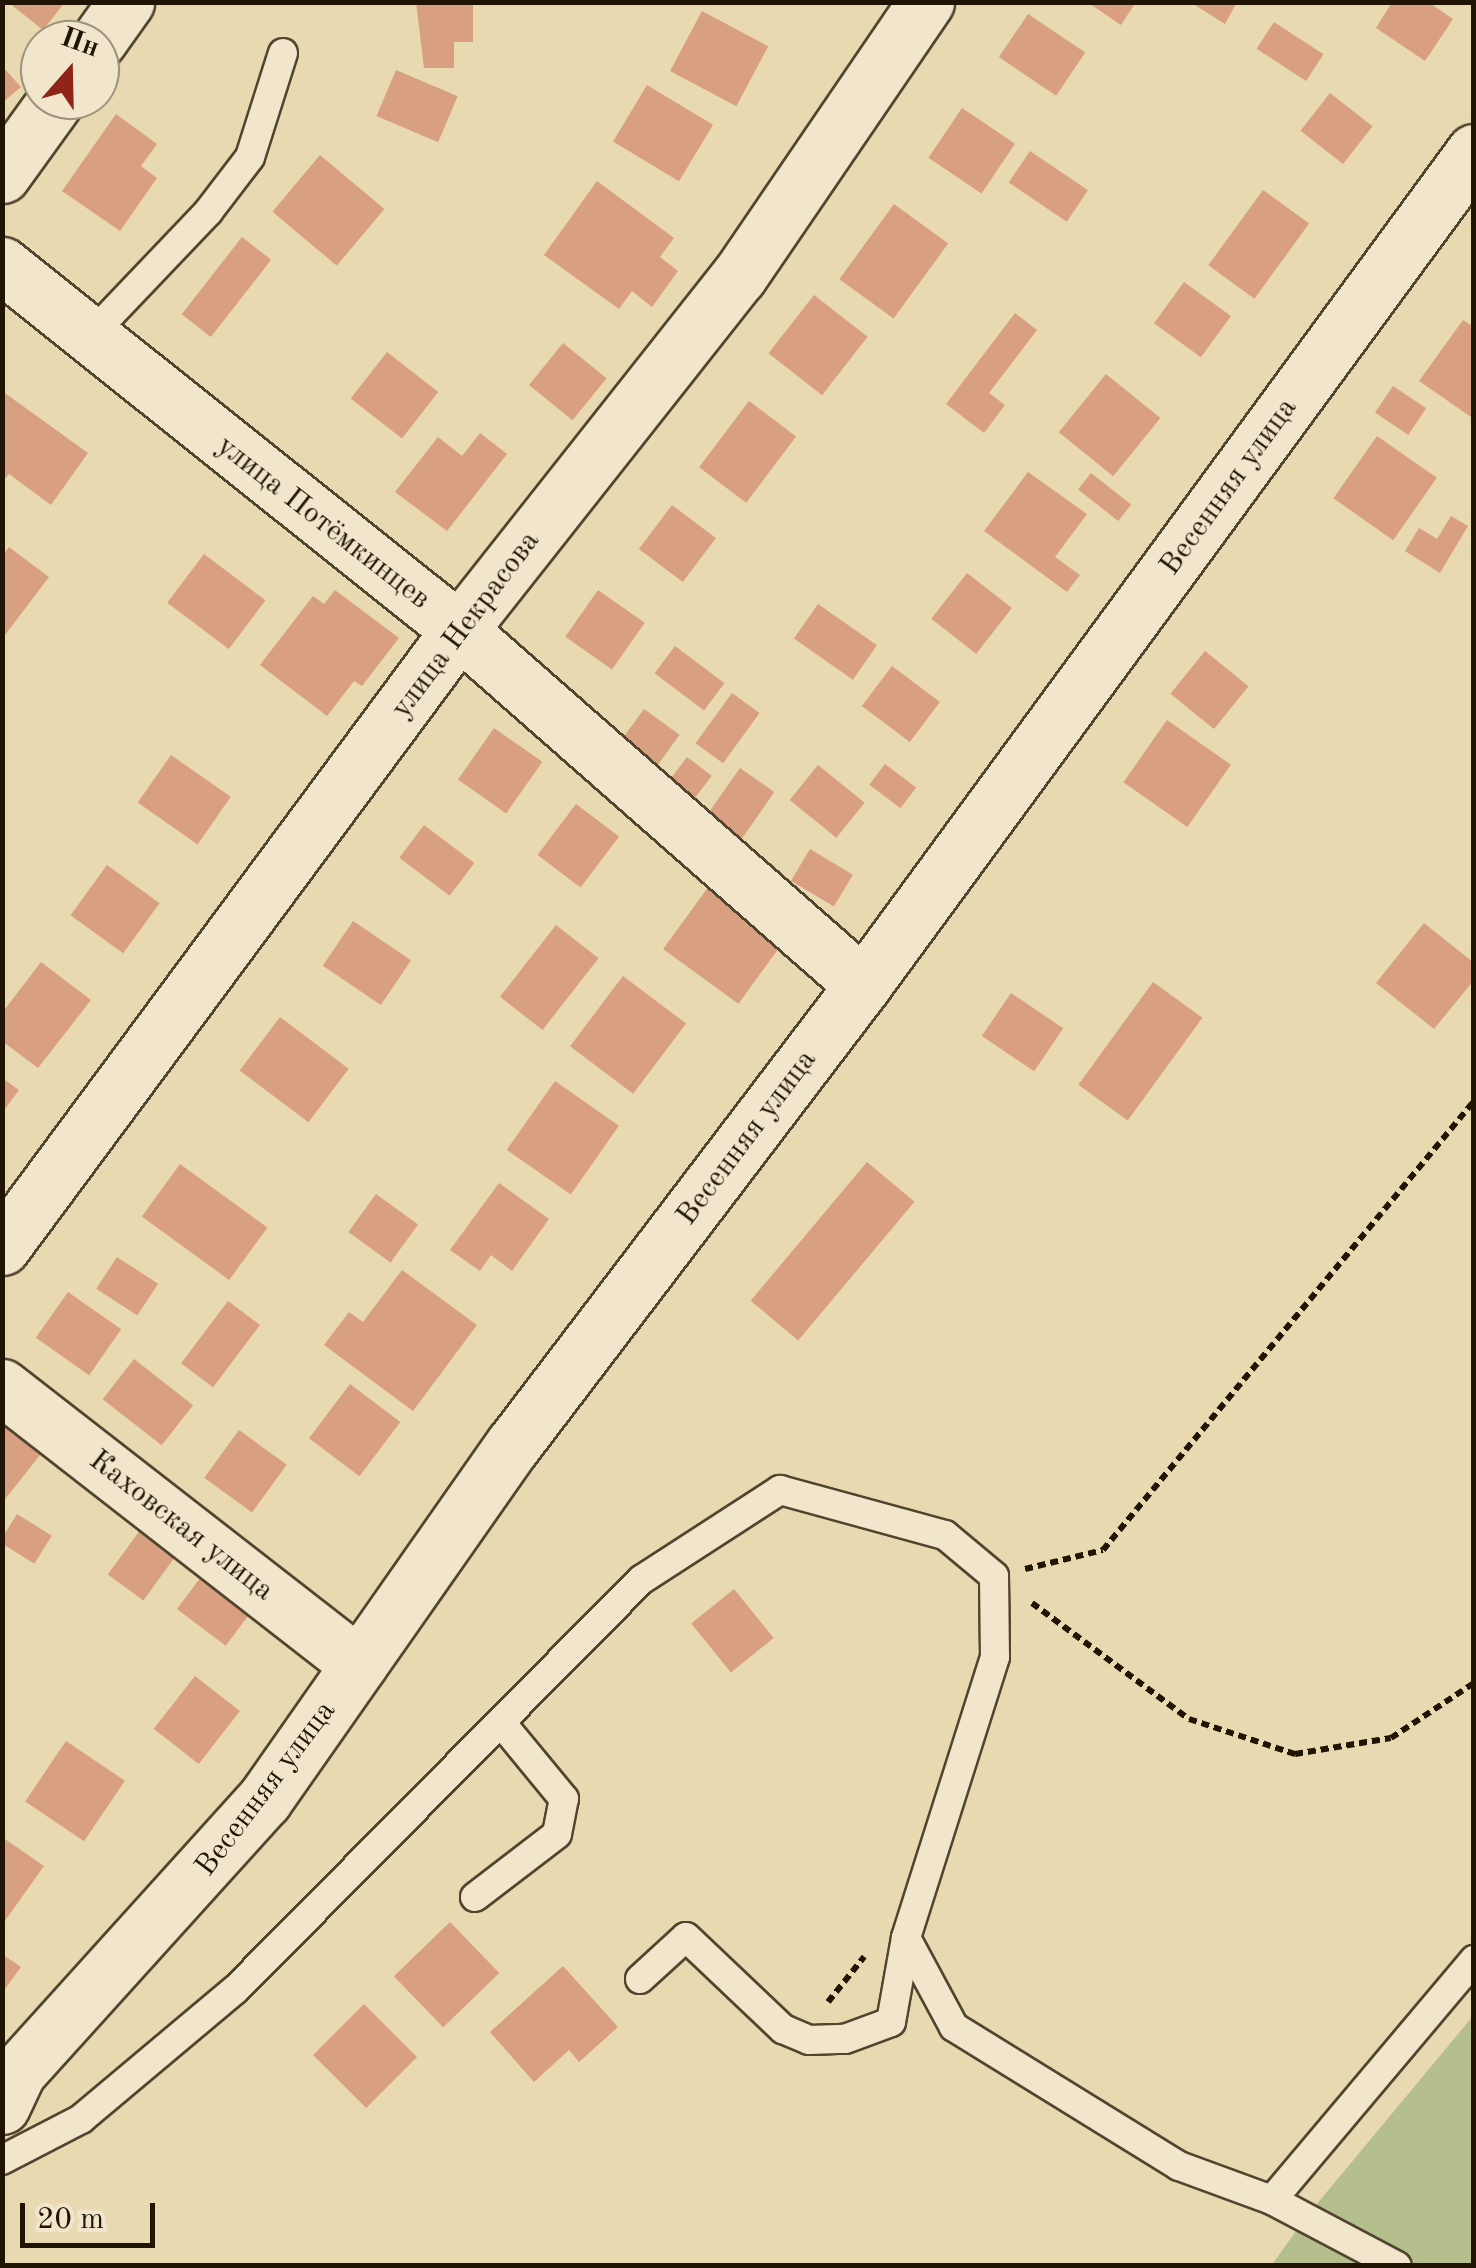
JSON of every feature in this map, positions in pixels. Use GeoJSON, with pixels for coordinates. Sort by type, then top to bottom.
{"type":"FeatureCollection","features":[{"type":"Feature","properties":{"kind":"street","name":"улица Некрасова"},"geometry":{"type":"LineString","coordinates":[[2,1246],[460,630],[739,276],[926,2]]}},
{"type":"Feature","properties":{"kind":"street"},"geometry":{"type":"LineString","coordinates":[[2,176],[42,120]]}},
{"type":"Feature","properties":{"kind":"street","name":"Весенняя улица"},"geometry":{"type":"LineString","coordinates":[[2,2106],[18,2072],[264,1800],[513,1445],[864,986],[1474,152]]}},
{"type":"Feature","properties":{"kind":"street","name":"улица Потёмкинцев"},"geometry":{"type":"LineString","coordinates":[[2,264],[460,630],[864,986]]}},
{"type":"Feature","properties":{"kind":"street","name":"Каховская улица"},"geometry":{"type":"LineString","coordinates":[[2,1387],[359,1664]]}},
{"type":"Feature","properties":{"kind":"lane"},"geometry":{"type":"LineString","coordinates":[[89,337],[208,212],[250,157],[283,53]]}},
{"type":"Feature","properties":{"kind":"lane"},"geometry":{"type":"LineString","coordinates":[[2,2160],[81,2120],[235,1990],[378,1841],[502,1725],[641,1580],[780,1490],[945,1535],[994,1576],[995,1657],[906,1938],[891,2022],[845,2038],[809,2040],[783,2029],[686,1938],[640,1979]]}},
{"type":"Feature","properties":{"kind":"lane"},"geometry":{"type":"LineString","coordinates":[[475,1897],[558,1834],[564,1799],[502,1725]]}},
{"type":"Feature","properties":{"kind":"lane"},"geometry":{"type":"LineString","coordinates":[[906,1938],[954,2027],[1179,2166],[1272,2200],[1398,2266]]}},
{"type":"Feature","properties":{"kind":"lane"},"geometry":{"type":"LineString","coordinates":[[1272,2200],[1474,1960]]}},
{"type":"Feature","properties":{"kind":"path"},"geometry":{"type":"LineString","coordinates":[[994,1576],[1103,1550],[1474,1101]]}},
{"type":"Feature","properties":{"kind":"path"},"geometry":{"type":"LineString","coordinates":[[994,1576],[1190,1719],[1295,1754],[1391,1738],[1474,1683]]}},
{"type":"Feature","properties":{"kind":"green space"},"geometry":{"type":"Polygon","coordinates":[[[1473,2016],[1473,2265],[1271,2266],[1306,2217],[1473,2016]]]}},
{"type":"Feature","properties":{"kind":"building"},"geometry":{"type":"Polygon","coordinates":[[[8,2],[65,2],[51,20],[30,20],[8,2]]]}},
{"type":"Feature","properties":{"kind":"building"},"geometry":{"type":"Polygon","coordinates":[[[416,2],[473,2],[473,42],[454,42],[454,68],[424,68],[416,2]]]}},
{"type":"Feature","properties":{"kind":"building"},"geometry":{"type":"Polygon","coordinates":[[[1087,2],[1136,2],[1121,25],[1087,2]]]}},
{"type":"Feature","properties":{"kind":"building"},"geometry":{"type":"Polygon","coordinates":[[[1190,2],[1237,2],[1225,24],[1190,2]]]}},
{"type":"Feature","properties":{"kind":"building"},"geometry":{"type":"Polygon","coordinates":[[[1392,2],[1428,2],[1453,19],[1425,61],[1376,28],[1392,2]]]}},
{"type":"Feature","properties":{"kind":"building"},"geometry":{"type":"Polygon","coordinates":[[[702,11],[768,46],[736,106],[670,71],[702,11]]]}},
{"type":"Feature","properties":{"kind":"building"},"geometry":{"type":"Polygon","coordinates":[[[1028,14],[1085,53],[1056,96],[999,57],[1028,14]]]}},
{"type":"Feature","properties":{"kind":"building"},"geometry":{"type":"Polygon","coordinates":[[[1274,22],[1323,54],[1306,81],[1257,49],[1274,22]]]}},
{"type":"Feature","properties":{"kind":"building"},"geometry":{"type":"Polygon","coordinates":[[[2,66],[20,88],[2,103],[2,66]]]}},
{"type":"Feature","properties":{"kind":"building"},"geometry":{"type":"Polygon","coordinates":[[[396,70],[458,96],[438,142],[376,116],[396,70]]]}},
{"type":"Feature","properties":{"kind":"building"},"geometry":{"type":"Polygon","coordinates":[[[647,85],[713,125],[679,181],[613,142],[647,85]]]}},
{"type":"Feature","properties":{"kind":"building"},"geometry":{"type":"Polygon","coordinates":[[[1330,93],[1373,126],[1343,164],[1300,131],[1330,93]]]}},
{"type":"Feature","properties":{"kind":"building"},"geometry":{"type":"Polygon","coordinates":[[[962,108],[1015,144],[982,194],[928,158],[962,108]]]}},
{"type":"Feature","properties":{"kind":"building"},"geometry":{"type":"Polygon","coordinates":[[[120,117],[157,144],[141,166],[157,178],[120,231],[62,191],[112,120],[120,117]]]}},
{"type":"Feature","properties":{"kind":"building"},"geometry":{"type":"Polygon","coordinates":[[[1030,151],[1088,190],[1067,222],[1009,183],[1030,151]]]}},
{"type":"Feature","properties":{"kind":"building"},"geometry":{"type":"Polygon","coordinates":[[[320,155],[384,209],[337,266],[272,212],[320,155]]]}},
{"type":"Feature","properties":{"kind":"building"},"geometry":{"type":"Polygon","coordinates":[[[597,181],[674,238],[660,257],[678,271],[652,307],[632,291],[619,309],[544,255],[597,181]]]}},
{"type":"Feature","properties":{"kind":"building"},"geometry":{"type":"Polygon","coordinates":[[[1263,190],[1309,224],[1254,299],[1208,265],[1263,190]]]}},
{"type":"Feature","properties":{"kind":"building"},"geometry":{"type":"Polygon","coordinates":[[[894,204],[948,243],[894,319],[839,279],[894,204]]]}},
{"type":"Feature","properties":{"kind":"building"},"geometry":{"type":"Polygon","coordinates":[[[242,237],[271,260],[211,337],[182,314],[242,237]]]}},
{"type":"Feature","properties":{"kind":"building"},"geometry":{"type":"Polygon","coordinates":[[[1184,282],[1231,316],[1201,357],[1154,323],[1184,282]]]}},
{"type":"Feature","properties":{"kind":"building"},"geometry":{"type":"Polygon","coordinates":[[[814,295],[868,337],[822,395],[768,353],[814,295]]]}},
{"type":"Feature","properties":{"kind":"building"},"geometry":{"type":"Polygon","coordinates":[[[1015,313],[1037,330],[989,393],[1005,405],[984,433],[946,404],[1015,313]]]}},
{"type":"Feature","properties":{"kind":"building"},"geometry":{"type":"Polygon","coordinates":[[[1463,320],[1474,327],[1474,419],[1419,381],[1463,320]]]}},
{"type":"Feature","properties":{"kind":"building"},"geometry":{"type":"Polygon","coordinates":[[[563,343],[607,378],[573,420],[529,385],[563,343]]]}},
{"type":"Feature","properties":{"kind":"building"},"geometry":{"type":"Polygon","coordinates":[[[387,352],[438,392],[402,439],[351,398],[387,352]]]}},
{"type":"Feature","properties":{"kind":"building"},"geometry":{"type":"Polygon","coordinates":[[[1106,374],[1160,418],[1113,476],[1059,432],[1106,374]]]}},
{"type":"Feature","properties":{"kind":"building"},"geometry":{"type":"Polygon","coordinates":[[[1393,386],[1426,408],[1408,435],[1375,413],[1393,386]]]}},
{"type":"Feature","properties":{"kind":"building"},"geometry":{"type":"Polygon","coordinates":[[[2,391],[88,453],[51,505],[9,474],[2,482],[2,391]]]}},
{"type":"Feature","properties":{"kind":"building"},"geometry":{"type":"Polygon","coordinates":[[[749,401],[796,437],[746,503],[699,467],[749,401]]]}},
{"type":"Feature","properties":{"kind":"building"},"geometry":{"type":"Polygon","coordinates":[[[480,433],[507,454],[447,531],[395,492],[438,437],[462,456],[480,433]]]}},
{"type":"Feature","properties":{"kind":"building"},"geometry":{"type":"Polygon","coordinates":[[[1377,436],[1437,478],[1393,540],[1333,498],[1377,436]]]}},
{"type":"Feature","properties":{"kind":"building"},"geometry":{"type":"Polygon","coordinates":[[[1028,472],[1087,514],[1055,557],[1080,575],[1067,592],[984,531],[1028,472]]]}},
{"type":"Feature","properties":{"kind":"building"},"geometry":{"type":"Polygon","coordinates":[[[1091,473],[1131,504],[1118,521],[1078,490],[1091,473]]]}},
{"type":"Feature","properties":{"kind":"building"},"geometry":{"type":"Polygon","coordinates":[[[672,505],[716,538],[683,582],[639,549],[672,505]]]}},
{"type":"Feature","properties":{"kind":"building"},"geometry":{"type":"Polygon","coordinates":[[[1451,516],[1468,526],[1440,573],[1405,551],[1419,528],[1437,539],[1451,516]]]}},
{"type":"Feature","properties":{"kind":"building"},"geometry":{"type":"Polygon","coordinates":[[[9,547],[49,577],[2,639],[2,556],[9,547]]]}},
{"type":"Feature","properties":{"kind":"building"},"geometry":{"type":"Polygon","coordinates":[[[204,554],[265,600],[229,649],[167,603],[204,554]]]}},
{"type":"Feature","properties":{"kind":"building"},"geometry":{"type":"Polygon","coordinates":[[[967,573],[1012,608],[976,654],[931,619],[967,573]]]}},
{"type":"Feature","properties":{"kind":"building"},"geometry":{"type":"Polygon","coordinates":[[[335,590],[399,638],[362,686],[354,681],[327,716],[260,665],[313,596],[324,604],[335,590]]]}},
{"type":"Feature","properties":{"kind":"building"},"geometry":{"type":"Polygon","coordinates":[[[598,590],[645,623],[612,669],[565,637],[598,590]]]}},
{"type":"Feature","properties":{"kind":"building"},"geometry":{"type":"Polygon","coordinates":[[[818,604],[877,645],[853,680],[794,638],[818,604]]]}},
{"type":"Feature","properties":{"kind":"building"},"geometry":{"type":"Polygon","coordinates":[[[675,646],[725,683],[704,710],[655,673],[675,646]]]}},
{"type":"Feature","properties":{"kind":"building"},"geometry":{"type":"Polygon","coordinates":[[[1205,651],[1249,686],[1214,729],[1170,694],[1205,651]]]}},
{"type":"Feature","properties":{"kind":"building"},"geometry":{"type":"Polygon","coordinates":[[[892,666],[940,702],[910,742],[862,706],[892,666]]]}},
{"type":"Feature","properties":{"kind":"building"},"geometry":{"type":"Polygon","coordinates":[[[732,693],[760,713],[723,763],[696,743],[732,693]]]}},
{"type":"Feature","properties":{"kind":"building"},"geometry":{"type":"Polygon","coordinates":[[[644,709],[680,735],[654,770],[618,745],[644,709]]]}},
{"type":"Feature","properties":{"kind":"building"},"geometry":{"type":"Polygon","coordinates":[[[1167,720],[1231,765],[1187,827],[1123,782],[1167,720]]]}},
{"type":"Feature","properties":{"kind":"building"},"geometry":{"type":"Polygon","coordinates":[[[494,728],[542,762],[506,813],[458,780],[494,728]]]}},
{"type":"Feature","properties":{"kind":"building"},"geometry":{"type":"Polygon","coordinates":[[[171,755],[231,797],[198,844],[138,803],[171,755]]]}},
{"type":"Feature","properties":{"kind":"building"},"geometry":{"type":"Polygon","coordinates":[[[687,757],[712,776],[691,804],[666,785],[687,757]]]}},
{"type":"Feature","properties":{"kind":"building"},"geometry":{"type":"Polygon","coordinates":[[[885,764],[916,787],[900,808],[869,785],[885,764]]]}},
{"type":"Feature","properties":{"kind":"building"},"geometry":{"type":"Polygon","coordinates":[[[818,765],[865,803],[836,838],[790,800],[818,765]]]}},
{"type":"Feature","properties":{"kind":"building"},"geometry":{"type":"Polygon","coordinates":[[[740,768],[774,792],[742,838],[708,814],[740,768]]]}},
{"type":"Feature","properties":{"kind":"building"},"geometry":{"type":"Polygon","coordinates":[[[576,804],[619,836],[581,888],[537,855],[576,804]]]}},
{"type":"Feature","properties":{"kind":"building"},"geometry":{"type":"Polygon","coordinates":[[[424,825],[474,863],[450,896],[399,858],[424,825]]]}},
{"type":"Feature","properties":{"kind":"building"},"geometry":{"type":"Polygon","coordinates":[[[810,849],[853,875],[834,906],[791,881],[810,849]]]}},
{"type":"Feature","properties":{"kind":"building"},"geometry":{"type":"Polygon","coordinates":[[[107,865],[160,903],[123,953],[71,915],[107,865]]]}},
{"type":"Feature","properties":{"kind":"building"},"geometry":{"type":"Polygon","coordinates":[[[709,886],[784,941],[738,1004],[663,949],[709,886]]]}},
{"type":"Feature","properties":{"kind":"building"},"geometry":{"type":"Polygon","coordinates":[[[353,921],[411,960],[381,1005],[323,966],[353,921]]]}},
{"type":"Feature","properties":{"kind":"building"},"geometry":{"type":"Polygon","coordinates":[[[1424,923],[1474,963],[1474,980],[1434,1029],[1376,983],[1424,923]]]}},
{"type":"Feature","properties":{"kind":"building"},"geometry":{"type":"Polygon","coordinates":[[[556,925],[599,958],[543,1030],[500,997],[556,925]]]}},
{"type":"Feature","properties":{"kind":"building"},"geometry":{"type":"Polygon","coordinates":[[[41,962],[91,1000],[38,1068],[2,1041],[2,1013],[41,962]]]}},
{"type":"Feature","properties":{"kind":"building"},"geometry":{"type":"Polygon","coordinates":[[[623,976],[686,1024],[633,1094],[570,1046],[623,976]]]}},
{"type":"Feature","properties":{"kind":"building"},"geometry":{"type":"Polygon","coordinates":[[[1153,982],[1202,1018],[1128,1121],[1078,1085],[1153,982]]]}},
{"type":"Feature","properties":{"kind":"building"},"geometry":{"type":"Polygon","coordinates":[[[1011,993],[1063,1028],[1034,1071],[982,1036],[1011,993]]]}},
{"type":"Feature","properties":{"kind":"building"},"geometry":{"type":"Polygon","coordinates":[[[280,1017],[349,1069],[308,1122],[240,1071],[280,1017]]]}},
{"type":"Feature","properties":{"kind":"building"},"geometry":{"type":"Polygon","coordinates":[[[2,1078],[19,1090],[2,1113],[2,1078]]]}},
{"type":"Feature","properties":{"kind":"building"},"geometry":{"type":"Polygon","coordinates":[[[555,1081],[619,1126],[571,1195],[507,1150],[555,1081]]]}},
{"type":"Feature","properties":{"kind":"building"},"geometry":{"type":"Polygon","coordinates":[[[867,1162],[914,1202],[798,1341],[751,1301],[867,1162]]]}},
{"type":"Feature","properties":{"kind":"building"},"geometry":{"type":"Polygon","coordinates":[[[180,1164],[267,1227],[229,1280],[142,1217],[180,1164]]]}},
{"type":"Feature","properties":{"kind":"building"},"geometry":{"type":"Polygon","coordinates":[[[499,1183],[549,1219],[512,1271],[491,1255],[480,1271],[450,1250],[499,1183]]]}},
{"type":"Feature","properties":{"kind":"building"},"geometry":{"type":"Polygon","coordinates":[[[376,1194],[418,1225],[390,1263],[348,1232],[376,1194]]]}},
{"type":"Feature","properties":{"kind":"building"},"geometry":{"type":"Polygon","coordinates":[[[117,1257],[158,1284],[137,1316],[96,1289],[117,1257]]]}},
{"type":"Feature","properties":{"kind":"building"},"geometry":{"type":"Polygon","coordinates":[[[402,1270],[477,1325],[413,1411],[324,1345],[349,1312],[363,1322],[402,1270]]]}},
{"type":"Feature","properties":{"kind":"building"},"geometry":{"type":"Polygon","coordinates":[[[68,1292],[121,1329],[89,1375],[36,1338],[68,1292]]]}},
{"type":"Feature","properties":{"kind":"building"},"geometry":{"type":"Polygon","coordinates":[[[228,1301],[260,1325],[213,1387],[181,1363],[228,1301]]]}},
{"type":"Feature","properties":{"kind":"building"},"geometry":{"type":"Polygon","coordinates":[[[134,1359],[193,1405],[162,1445],[103,1399],[134,1359]]]}},
{"type":"Feature","properties":{"kind":"building"},"geometry":{"type":"Polygon","coordinates":[[[350,1384],[400,1422],[359,1476],[309,1438],[350,1384]]]}},
{"type":"Feature","properties":{"kind":"building"},"geometry":{"type":"Polygon","coordinates":[[[2,1418],[52,1440],[2,1503],[2,1418]]]}},
{"type":"Feature","properties":{"kind":"building"},"geometry":{"type":"Polygon","coordinates":[[[239,1430],[287,1465],[252,1512],[204,1478],[239,1430]]]}},
{"type":"Feature","properties":{"kind":"building"},"geometry":{"type":"Polygon","coordinates":[[[17,1514],[52,1536],[34,1564],[2,1544],[17,1514]]]}},
{"type":"Feature","properties":{"kind":"building"},"geometry":{"type":"Polygon","coordinates":[[[146,1522],[182,1548],[143,1600],[108,1575],[146,1522]]]}},
{"type":"Feature","properties":{"kind":"building"},"geometry":{"type":"Polygon","coordinates":[[[201,1577],[250,1614],[226,1646],[177,1609],[201,1577]]]}},
{"type":"Feature","properties":{"kind":"building"},"geometry":{"type":"Polygon","coordinates":[[[734,1589],[774,1638],[731,1673],[691,1624],[734,1589]]]}},
{"type":"Feature","properties":{"kind":"building"},"geometry":{"type":"Polygon","coordinates":[[[195,1676],[240,1711],[199,1764],[154,1729],[195,1676]]]}},
{"type":"Feature","properties":{"kind":"building"},"geometry":{"type":"Polygon","coordinates":[[[66,1741],[125,1781],[84,1841],[25,1802],[66,1741]]]}},
{"type":"Feature","properties":{"kind":"building"},"geometry":{"type":"Polygon","coordinates":[[[2,1837],[44,1866],[2,1925],[2,1837]]]}},
{"type":"Feature","properties":{"kind":"building"},"geometry":{"type":"Polygon","coordinates":[[[450,1922],[499,1973],[443,2027],[394,1976],[450,1922]]]}},
{"type":"Feature","properties":{"kind":"building"},"geometry":{"type":"Polygon","coordinates":[[[2,1954],[21,1967],[5,1989],[2,1987],[2,1954]]]}},
{"type":"Feature","properties":{"kind":"building"},"geometry":{"type":"Polygon","coordinates":[[[563,1966],[618,2027],[579,2062],[569,2050],[534,2082],[490,2032],[563,1966]]]}},
{"type":"Feature","properties":{"kind":"building"},"geometry":{"type":"Polygon","coordinates":[[[364,2004],[417,2057],[366,2108],[313,2055],[364,2004]]]}}]}
